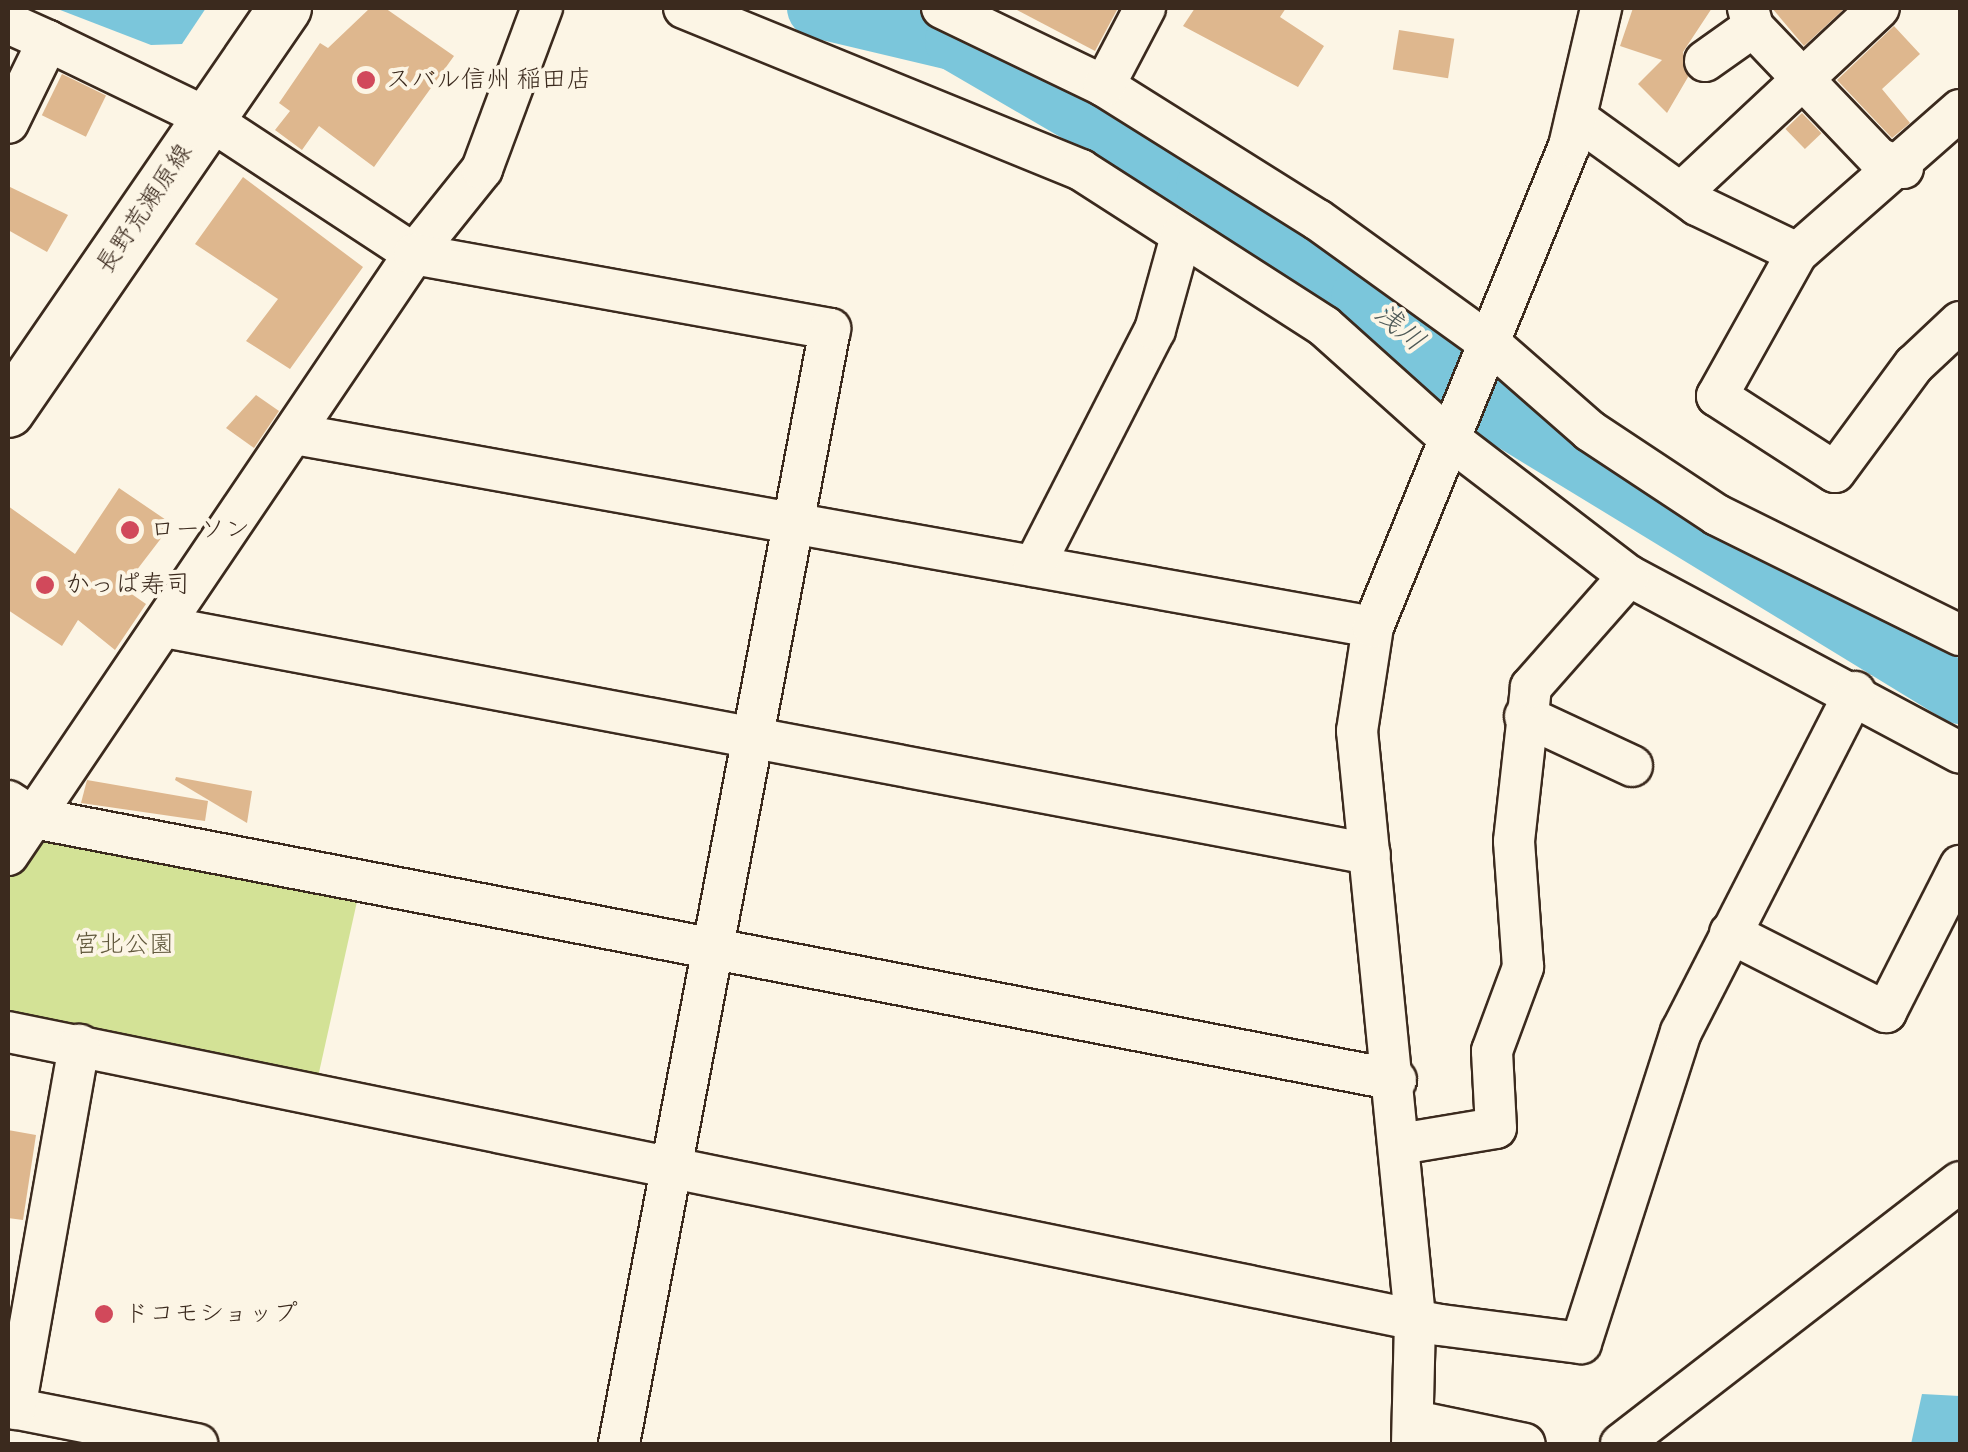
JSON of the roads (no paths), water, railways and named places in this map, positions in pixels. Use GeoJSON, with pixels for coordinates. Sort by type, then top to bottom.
{"type":"FeatureCollection","features":[{"type":"Feature","properties":{"kind":"main road","name":"長野荒瀬原線"},"geometry":{"type":"LineString","coordinates":[[8,411],[285,8]]}},
{"type":"Feature","properties":{"kind":"street"},"geometry":{"type":"LineString","coordinates":[[8,855],[21,810],[165,627],[414,254],[482,169],[542,8]]}},
{"type":"Feature","properties":{"kind":"street"},"geometry":{"type":"LineString","coordinates":[[684,8],[1080,170],[1324,326],[1629,576],[1855,692],[1960,753]]}},
{"type":"Feature","properties":{"kind":"street"},"geometry":{"type":"LineString","coordinates":[[942,8],[1104,86],[1318,220],[1590,431],[1717,514],[1960,634]]}},
{"type":"Feature","properties":{"kind":"street"},"geometry":{"type":"LineString","coordinates":[[1104,86],[1145,8]]}},
{"type":"Feature","properties":{"kind":"street"},"geometry":{"type":"LineString","coordinates":[[1525,1444],[1413,1433],[1415,1318],[1396,1080],[1357,731],[1373,627],[1490,353],[1576,118],[1601,8]]}},
{"type":"Feature","properties":{"kind":"street"},"geometry":{"type":"LineString","coordinates":[[1681,193],[1879,8]]}},
{"type":"Feature","properties":{"kind":"street"},"geometry":{"type":"LineString","coordinates":[[1705,62],[1750,17],[1878,158],[1903,168]]}},
{"type":"Feature","properties":{"kind":"street"},"geometry":{"type":"LineString","coordinates":[[8,24],[207,118],[414,254],[830,329],[798,523],[619,1444]]}},
{"type":"Feature","properties":{"kind":"street"},"geometry":{"type":"LineString","coordinates":[[8,124],[48,40]]}},
{"type":"Feature","properties":{"kind":"street"},"geometry":{"type":"LineString","coordinates":[[1951,344],[1835,472],[1717,396],[1796,253],[1903,168],[1960,110]]}},
{"type":"Feature","properties":{"kind":"street"},"geometry":{"type":"LineString","coordinates":[[1576,118],[1681,193],[1796,253]]}},
{"type":"Feature","properties":{"kind":"street"},"geometry":{"type":"LineString","coordinates":[[1034,566],[1155,330],[1181,236]]}},
{"type":"Feature","properties":{"kind":"street"},"geometry":{"type":"LineString","coordinates":[[296,434],[1373,627]]}},
{"type":"Feature","properties":{"kind":"street"},"geometry":{"type":"LineString","coordinates":[[1400,1144],[1496,1128],[1492,1051],[1523,967],[1514,840],[1531,686],[1629,576]]}},
{"type":"Feature","properties":{"kind":"street"},"geometry":{"type":"LineString","coordinates":[[165,627],[1370,854]]}},
{"type":"Feature","properties":{"kind":"street"},"geometry":{"type":"LineString","coordinates":[[8,1032],[1415,1318],[1581,1343],[1681,1032],[1855,692]]}},
{"type":"Feature","properties":{"kind":"street"},"geometry":{"type":"LineString","coordinates":[[1525,716],[1632,766]]}},
{"type":"Feature","properties":{"kind":"street"},"geometry":{"type":"LineString","coordinates":[[21,810],[1396,1080]]}},
{"type":"Feature","properties":{"kind":"street"},"geometry":{"type":"LineString","coordinates":[[1730,933],[1886,1012],[1960,866]]}},
{"type":"Feature","properties":{"kind":"street"},"geometry":{"type":"LineString","coordinates":[[79,1045],[12,1408],[191,1444]]}},
{"type":"Feature","properties":{"kind":"street"},"geometry":{"type":"LineString","coordinates":[[1621,1444],[1960,1182]]}},
{"type":"Feature","properties":{"kind":"water"},"geometry":{"type":"Polygon","coordinates":[[[55,8],[206,8],[182,44],[151,45],[55,8]]]}},
{"type":"Feature","properties":{"kind":"water"},"geometry":{"type":"Polygon","coordinates":[[[1922,1394],[1960,1396],[1960,1444],[1911,1444],[1922,1394]]]}},
{"type":"Feature","properties":{"kind":"waterway","name":"浅川"},"geometry":{"type":"LineString","coordinates":[[817,8],[955,41],[1206,187],[1361,297],[1501,414],[1960,694]]}},
{"type":"Feature","properties":{"kind":"place","name":"スバル信州 稲田店"},"geometry":{"type":"Point","coordinates":[366,80]}},
{"type":"Feature","properties":{"kind":"place","name":"ローソン"},"geometry":{"type":"Point","coordinates":[130,530]}},
{"type":"Feature","properties":{"kind":"place","name":"かっぱ寿司"},"geometry":{"type":"Point","coordinates":[45,585]}},
{"type":"Feature","properties":{"kind":"place","name":"ドコモショップ"},"geometry":{"type":"Point","coordinates":[104,1314]}},
{"type":"Feature","properties":{"kind":"park label","name":"宮北公園"},"geometry":{"type":"Point","coordinates":[124,945]}}]}
